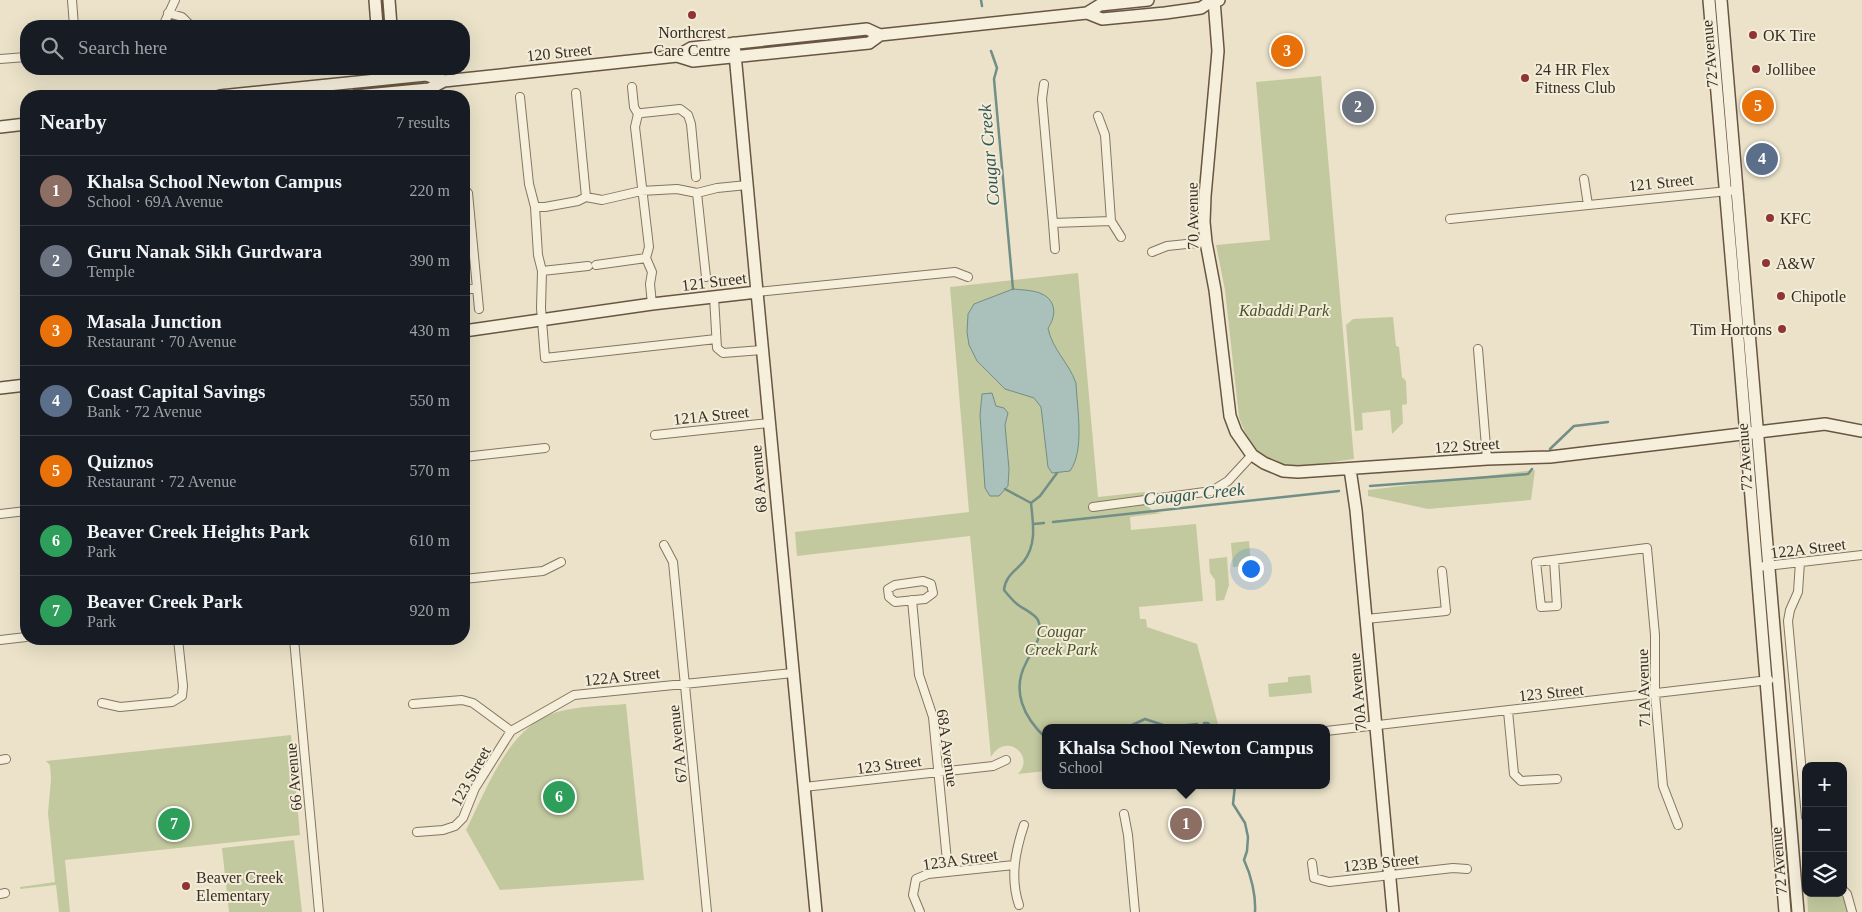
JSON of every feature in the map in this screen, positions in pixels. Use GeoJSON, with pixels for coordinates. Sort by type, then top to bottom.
{"type":"FeatureCollection","features":[{"type":"Feature","properties":{"kind":"main road"},"geometry":{"type":"LineString","coordinates":[[374,0],[376,20]]}},
{"type":"Feature","properties":{"kind":"main road"},"geometry":{"type":"LineString","coordinates":[[389,0],[391,20]]}},
{"type":"Feature","properties":{"kind":"main road","name":"120 Street"},"geometry":{"type":"LineString","coordinates":[[677,56],[693,62],[869,43],[880,35],[1088,13],[1100,5],[1148,0]]}},
{"type":"Feature","properties":{"kind":"main road","name":"120 Street"},"geometry":{"type":"LineString","coordinates":[[1088,13],[1102,19],[1165,13],[1202,8],[1214,0]]}},
{"type":"Feature","properties":{"kind":"main road","name":"70 Avenue"},"geometry":{"type":"LineString","coordinates":[[1214,0],[1218,51],[1205,196],[1206,242],[1215,290],[1230,416],[1236,432],[1252,454]]}},
{"type":"Feature","properties":{"kind":"main road","name":"72 Avenue"},"geometry":{"type":"LineString","coordinates":[[1708,0],[1746,433],[1778,679],[1798,912]]}},
{"type":"Feature","properties":{"kind":"main road","name":"72 Avenue"},"geometry":{"type":"LineString","coordinates":[[1721,0],[1758,432],[1765,680],[1785,912]]}},
{"type":"Feature","properties":{"kind":"main road","name":"120 Street"},"geometry":{"type":"LineString","coordinates":[[426,75],[444,80],[677,56],[691,48],[867,29],[880,35]]}},
{"type":"Feature","properties":{"kind":"main road","name":"68 Avenue"},"geometry":{"type":"LineString","coordinates":[[734,43],[816,912]]}},
{"type":"Feature","properties":{"kind":"main road","name":"120 Street"},"geometry":{"type":"LineString","coordinates":[[277,90],[374,75]]}},
{"type":"Feature","properties":{"kind":"main road"},"geometry":{"type":"LineString","coordinates":[[381,75],[383,90]]}},
{"type":"Feature","properties":{"kind":"main road"},"geometry":{"type":"LineString","coordinates":[[396,75],[398,90]]}},
{"type":"Feature","properties":{"kind":"main road","name":"120 Street"},"geometry":{"type":"LineString","coordinates":[[419,90],[429,89],[444,80]]}},
{"type":"Feature","properties":{"kind":"main road"},"geometry":{"type":"LineString","coordinates":[[0,127],[20,125]]}},
{"type":"Feature","properties":{"kind":"main road","name":"121 Street"},"geometry":{"type":"LineString","coordinates":[[470,329],[756,292]]}},
{"type":"Feature","properties":{"kind":"main road"},"geometry":{"type":"LineString","coordinates":[[0,388],[20,386]]}},
{"type":"Feature","properties":{"kind":"main road","name":"122 Street"},"geometry":{"type":"LineString","coordinates":[[1252,454],[1264,463],[1283,471],[1298,472],[1487,459],[1550,457],[1825,424],[1862,431]]}},
{"type":"Feature","properties":{"kind":"main road","name":"70A Avenue"},"geometry":{"type":"LineString","coordinates":[[1350,469],[1356,510],[1393,912]]}},
{"type":"Feature","properties":{"kind":"street"},"geometry":{"type":"LineString","coordinates":[[72,0],[74,20]]}},
{"type":"Feature","properties":{"kind":"street"},"geometry":{"type":"LineString","coordinates":[[165,20],[175,0]]}},
{"type":"Feature","properties":{"kind":"street"},"geometry":{"type":"LineString","coordinates":[[168,13],[182,17],[185,20]]}},
{"type":"Feature","properties":{"kind":"street"},"geometry":{"type":"LineString","coordinates":[[0,59],[20,57]]}},
{"type":"Feature","properties":{"kind":"street"},"geometry":{"type":"LineString","coordinates":[[1044,84],[1042,98],[1055,249]]}},
{"type":"Feature","properties":{"kind":"street"},"geometry":{"type":"LineString","coordinates":[[632,87],[634,107],[638,114],[635,127],[649,247],[646,258],[652,272],[650,284],[652,304]]}},
{"type":"Feature","properties":{"kind":"street"},"geometry":{"type":"LineString","coordinates":[[576,93],[586,197]]}},
{"type":"Feature","properties":{"kind":"street"},"geometry":{"type":"LineString","coordinates":[[520,97],[529,184],[535,207],[538,255],[542,271],[541,319],[545,358],[716,340]]}},
{"type":"Feature","properties":{"kind":"street"},"geometry":{"type":"LineString","coordinates":[[638,114],[680,109],[688,115],[691,124],[696,177]]}},
{"type":"Feature","properties":{"kind":"street"},"geometry":{"type":"LineString","coordinates":[[1098,116],[1105,135],[1111,221],[1120,237]]}},
{"type":"Feature","properties":{"kind":"street"},"geometry":{"type":"LineString","coordinates":[[1584,178],[1588,206]]}},
{"type":"Feature","properties":{"kind":"street"},"geometry":{"type":"LineString","coordinates":[[535,207],[578,201],[586,197],[602,200],[641,191],[677,189],[698,193],[717,188],[747,185]]}},
{"type":"Feature","properties":{"kind":"street","name":"121 Street"},"geometry":{"type":"LineString","coordinates":[[1450,219],[1738,190]]}},
{"type":"Feature","properties":{"kind":"street"},"geometry":{"type":"LineString","coordinates":[[698,193],[706,277]]}},
{"type":"Feature","properties":{"kind":"street"},"geometry":{"type":"LineString","coordinates":[[1053,223],[1111,221]]}},
{"type":"Feature","properties":{"kind":"street"},"geometry":{"type":"LineString","coordinates":[[1152,252],[1167,246],[1206,242]]}},
{"type":"Feature","properties":{"kind":"street"},"geometry":{"type":"LineString","coordinates":[[470,249],[479,309]]}},
{"type":"Feature","properties":{"kind":"street"},"geometry":{"type":"LineString","coordinates":[[542,271],[646,258]]}},
{"type":"Feature","properties":{"kind":"street","name":"121 Street"},"geometry":{"type":"LineString","coordinates":[[756,292],[955,272],[968,277]]}},
{"type":"Feature","properties":{"kind":"street"},"geometry":{"type":"LineString","coordinates":[[470,289],[477,288]]}},
{"type":"Feature","properties":{"kind":"street"},"geometry":{"type":"LineString","coordinates":[[714,297],[717,348],[723,353],[762,350]]}},
{"type":"Feature","properties":{"kind":"street"},"geometry":{"type":"LineString","coordinates":[[1478,349],[1487,459]]}},
{"type":"Feature","properties":{"kind":"street","name":"121A Street"},"geometry":{"type":"LineString","coordinates":[[655,435],[769,423]]}},
{"type":"Feature","properties":{"kind":"street"},"geometry":{"type":"LineString","coordinates":[[470,456],[545,448]]}},
{"type":"Feature","properties":{"kind":"street"},"geometry":{"type":"LineString","coordinates":[[1093,507],[1212,491],[1228,481],[1252,454]]}},
{"type":"Feature","properties":{"kind":"street"},"geometry":{"type":"LineString","coordinates":[[0,514],[20,512]]}},
{"type":"Feature","properties":{"kind":"street","name":"67A Avenue"},"geometry":{"type":"LineString","coordinates":[[664,545],[672,562],[707,912]]}},
{"type":"Feature","properties":{"kind":"street","name":"71A Avenue"},"geometry":{"type":"LineString","coordinates":[[1554,560],[1612,551],[1647,548],[1655,635],[1655,694],[1663,786],[1678,824]]}},
{"type":"Feature","properties":{"kind":"street","name":"122A Street"},"geometry":{"type":"LineString","coordinates":[[1763,567],[1862,555]]}},
{"type":"Feature","properties":{"kind":"street"},"geometry":{"type":"LineString","coordinates":[[1554,560],[1558,606],[1541,608],[1536,562],[1554,560]]}},
{"type":"Feature","properties":{"kind":"street"},"geometry":{"type":"LineString","coordinates":[[470,578],[543,571],[561,562]]}},
{"type":"Feature","properties":{"kind":"street","name":"72 Avenue"},"geometry":{"type":"LineString","coordinates":[[1800,562],[1798,592],[1790,610],[1788,621],[1805,807]]}},
{"type":"Feature","properties":{"kind":"street"},"geometry":{"type":"LineString","coordinates":[[1366,619],[1446,611],[1442,571]]}},
{"type":"Feature","properties":{"kind":"street"},"geometry":{"type":"LineString","coordinates":[[923,581],[931,584],[932,592],[925,599],[912,600],[895,602],[889,598],[888,589],[895,584],[923,581]]}},
{"type":"Feature","properties":{"kind":"street","name":"68A Avenue"},"geometry":{"type":"LineString","coordinates":[[912,600],[919,675],[933,717],[948,872]]}},
{"type":"Feature","properties":{"kind":"street"},"geometry":{"type":"LineString","coordinates":[[0,640],[20,638]]}},
{"type":"Feature","properties":{"kind":"street"},"geometry":{"type":"LineString","coordinates":[[102,703],[120,708],[172,702],[182,696],[183,686],[179,645]]}},
{"type":"Feature","properties":{"kind":"street","name":"66 Avenue"},"geometry":{"type":"LineString","coordinates":[[295,645],[320,912]]}},
{"type":"Feature","properties":{"kind":"street","name":"122A Street"},"geometry":{"type":"LineString","coordinates":[[511,731],[574,694],[793,673]]}},
{"type":"Feature","properties":{"kind":"street","name":"123 Street"},"geometry":{"type":"LineString","coordinates":[[1330,731],[1778,679]]}},
{"type":"Feature","properties":{"kind":"street"},"geometry":{"type":"LineString","coordinates":[[413,704],[462,700],[473,703],[511,731]]}},
{"type":"Feature","properties":{"kind":"street"},"geometry":{"type":"LineString","coordinates":[[1508,711],[1514,774],[1521,781],[1557,779]]}},
{"type":"Feature","properties":{"kind":"street","name":"123 Street"},"geometry":{"type":"LineString","coordinates":[[417,832],[443,830],[456,826],[462,818],[475,788],[511,731]]}},
{"type":"Feature","properties":{"kind":"street","name":"123 Street"},"geometry":{"type":"LineString","coordinates":[[804,787],[993,766],[1006,760]]}},
{"type":"Feature","properties":{"kind":"street"},"geometry":{"type":"LineString","coordinates":[[1124,814],[1136,912]]}},
{"type":"Feature","properties":{"kind":"street","name":"123A Street"},"geometry":{"type":"LineString","coordinates":[[1019,905],[1014,891],[1014,865],[1024,825]]}},
{"type":"Feature","properties":{"kind":"street","name":"123B Street"},"geometry":{"type":"LineString","coordinates":[[1312,863],[1314,878],[1330,882],[1453,868],[1467,869]]}},
{"type":"Feature","properties":{"kind":"street","name":"123A Street"},"geometry":{"type":"LineString","coordinates":[[920,912],[913,895],[916,879],[928,874],[1014,865]]}},
{"type":"Feature","properties":{"kind":"street"},"geometry":{"type":"LineString","coordinates":[[1847,894],[1852,912]]}},
{"type":"Feature","properties":{"kind":"green space","name":"Kabaddi Park"},"geometry":{"type":"Polygon","coordinates":[[[1321,76],[1354,459],[1316,465],[1284,465],[1271,461],[1259,452],[1248,438],[1239,417],[1225,290],[1216,245],[1270,240],[1256,82],[1321,76]]]}},
{"type":"Feature","properties":{"kind":"green space","name":"Cougar Creek Park"},"geometry":{"type":"Polygon","coordinates":[[[1078,273],[1098,497],[1145,492],[1147,504],[1151,510],[1163,513],[1130,517],[1131,530],[1196,524],[1203,601],[1139,607],[1140,619],[1146,619],[1147,627],[1197,644],[1218,724],[1042,724],[1042,771],[1018,774],[1023,767],[1023,760],[1017,749],[1011,746],[1004,746],[991,757],[970,536],[797,556],[795,532],[969,512],[950,287],[1078,273]]]}},
{"type":"Feature","properties":{"kind":"green space"},"geometry":{"type":"Polygon","coordinates":[[[1393,317],[1402,377],[1406,381],[1407,404],[1402,405],[1403,423],[1392,434],[1390,410],[1362,413],[1363,430],[1355,431],[1346,325],[1353,319],[1393,317]]]}},
{"type":"Feature","properties":{"kind":"green space"},"geometry":{"type":"Polygon","coordinates":[[[1535,470],[1531,500],[1428,509],[1368,496],[1368,490],[1535,470]]]}},
{"type":"Feature","properties":{"kind":"green space"},"geometry":{"type":"Polygon","coordinates":[[[1249,541],[1251,566],[1233,567],[1231,543],[1249,541]]]}},
{"type":"Feature","properties":{"kind":"green space"},"geometry":{"type":"Polygon","coordinates":[[[1227,557],[1229,585],[1224,600],[1216,601],[1215,580],[1210,573],[1209,559],[1227,557]]]}},
{"type":"Feature","properties":{"kind":"green space"},"geometry":{"type":"Polygon","coordinates":[[[1310,675],[1312,693],[1269,697],[1268,684],[1288,682],[1288,677],[1310,675]]]}},
{"type":"Feature","properties":{"kind":"green space"},"geometry":{"type":"Polygon","coordinates":[[[626,704],[644,880],[500,890],[466,830],[501,761],[525,730],[540,719],[574,708],[626,704]]]}},
{"type":"Feature","properties":{"kind":"green space"},"geometry":{"type":"Polygon","coordinates":[[[291,735],[300,835],[65,860],[70,912],[59,912],[56,885],[20,889],[20,887],[55,882],[48,813],[51,779],[50,765],[46,761],[291,735]]]}},
{"type":"Feature","properties":{"kind":"green space"},"geometry":{"type":"Polygon","coordinates":[[[294,840],[302,912],[229,912],[222,848],[294,840]]]}},
{"type":"Feature","properties":{"kind":"green space"},"geometry":{"type":"Polygon","coordinates":[[[1807,897],[1843,897],[1847,905],[1847,912],[1808,912],[1807,897]]]}},
{"type":"Feature","properties":{"kind":"water"},"geometry":{"type":"Polygon","coordinates":[[[1013,289],[1039,293],[1047,297],[1053,305],[1053,319],[1048,328],[1050,336],[1076,383],[1079,441],[1075,462],[1070,471],[1052,473],[1048,467],[1041,407],[1034,398],[1005,389],[977,361],[969,345],[967,332],[968,314],[974,304],[1013,289]]]}},
{"type":"Feature","properties":{"kind":"water"},"geometry":{"type":"Polygon","coordinates":[[[992,393],[996,406],[1004,408],[1008,413],[1005,425],[1009,469],[1008,486],[999,496],[990,496],[985,488],[980,415],[982,394],[992,393]]]}},
{"type":"Feature","properties":{"kind":"waterway","name":"Cougar Creek"},"geometry":{"type":"LineString","coordinates":[[981,0],[982,6]]}},
{"type":"Feature","properties":{"kind":"waterway","name":"Cougar Creek"},"geometry":{"type":"LineString","coordinates":[[991,51],[997,68],[994,79],[1013,289]]}},
{"type":"Feature","properties":{"kind":"waterway","name":"Cougar Creek"},"geometry":{"type":"LineString","coordinates":[[1550,449],[1574,426],[1608,422]]}},
{"type":"Feature","properties":{"kind":"waterway","name":"Cougar Creek"},"geometry":{"type":"LineString","coordinates":[[1370,486],[1528,474],[1532,469]]}},
{"type":"Feature","properties":{"kind":"waterway","name":"Cougar Creek"},"geometry":{"type":"LineString","coordinates":[[1031,503],[1040,496],[1057,473]]}},
{"type":"Feature","properties":{"kind":"waterway","name":"Cougar Creek"},"geometry":{"type":"LineString","coordinates":[[1005,489],[1031,503],[1033,518],[1031,548],[1024,561],[1006,581],[1004,590],[1019,606],[1031,613],[1038,620],[1040,626],[1039,637],[1022,673],[1020,694],[1026,713],[1042,734]]}},
{"type":"Feature","properties":{"kind":"waterway","name":"Cougar Creek"},"geometry":{"type":"LineString","coordinates":[[1053,522],[1339,491]]}},
{"type":"Feature","properties":{"kind":"waterway","name":"Cougar Creek"},"geometry":{"type":"LineString","coordinates":[[1033,524],[1044,523]]}},
{"type":"Feature","properties":{"kind":"waterway","name":"Cougar Creek"},"geometry":{"type":"LineString","coordinates":[[1134,724],[1145,719],[1160,724]]}},
{"type":"Feature","properties":{"kind":"waterway","name":"Cougar Creek"},"geometry":{"type":"LineString","coordinates":[[1204,723],[1209,724]]}},
{"type":"Feature","properties":{"kind":"waterway","name":"Cougar Creek"},"geometry":{"type":"LineString","coordinates":[[1235,789],[1233,804],[1245,823],[1248,837],[1244,860],[1249,872],[1255,899],[1255,912]]}},
{"type":"Feature","properties":{"kind":"place","name":"Northcrest Care Centre"},"geometry":{"type":"Point","coordinates":[692,15]}},
{"type":"Feature","properties":{"kind":"place","name":"OK Tire"},"geometry":{"type":"Point","coordinates":[1753,35]}},
{"type":"Feature","properties":{"kind":"place","name":"Masala Junction"},"geometry":{"type":"Point","coordinates":[1287,51]}},
{"type":"Feature","properties":{"kind":"place","name":"Jollibee"},"geometry":{"type":"Point","coordinates":[1756,69]}},
{"type":"Feature","properties":{"kind":"place","name":"24 HR Flex Fitness Club"},"geometry":{"type":"Point","coordinates":[1525,78]}},
{"type":"Feature","properties":{"kind":"place","name":"Quiznos"},"geometry":{"type":"Point","coordinates":[1758,106]}},
{"type":"Feature","properties":{"kind":"place","name":"Guru Nanak Sikh Gurdwara"},"geometry":{"type":"Point","coordinates":[1358,107]}},
{"type":"Feature","properties":{"kind":"place","name":"Coast Capital Savings"},"geometry":{"type":"Point","coordinates":[1762,159]}},
{"type":"Feature","properties":{"kind":"place","name":"KFC"},"geometry":{"type":"Point","coordinates":[1770,218]}},
{"type":"Feature","properties":{"kind":"place","name":"A&W"},"geometry":{"type":"Point","coordinates":[1766,263]}},
{"type":"Feature","properties":{"kind":"place","name":"Chipotle"},"geometry":{"type":"Point","coordinates":[1781,296]}},
{"type":"Feature","properties":{"kind":"place","name":"Tim Hortons"},"geometry":{"type":"Point","coordinates":[1782,329]}},
{"type":"Feature","properties":{"kind":"place","name":"Beaver Creek Heights Park"},"geometry":{"type":"Point","coordinates":[559,797]}},
{"type":"Feature","properties":{"kind":"place","name":"Beaver Creek Park"},"geometry":{"type":"Point","coordinates":[174,824]}},
{"type":"Feature","properties":{"kind":"place","name":"Khalsa School Newton Campus"},"geometry":{"type":"Point","coordinates":[1186,824]}},
{"type":"Feature","properties":{"kind":"place","name":"Beaver Creek Elementary"},"geometry":{"type":"Point","coordinates":[186,886]}}]}
